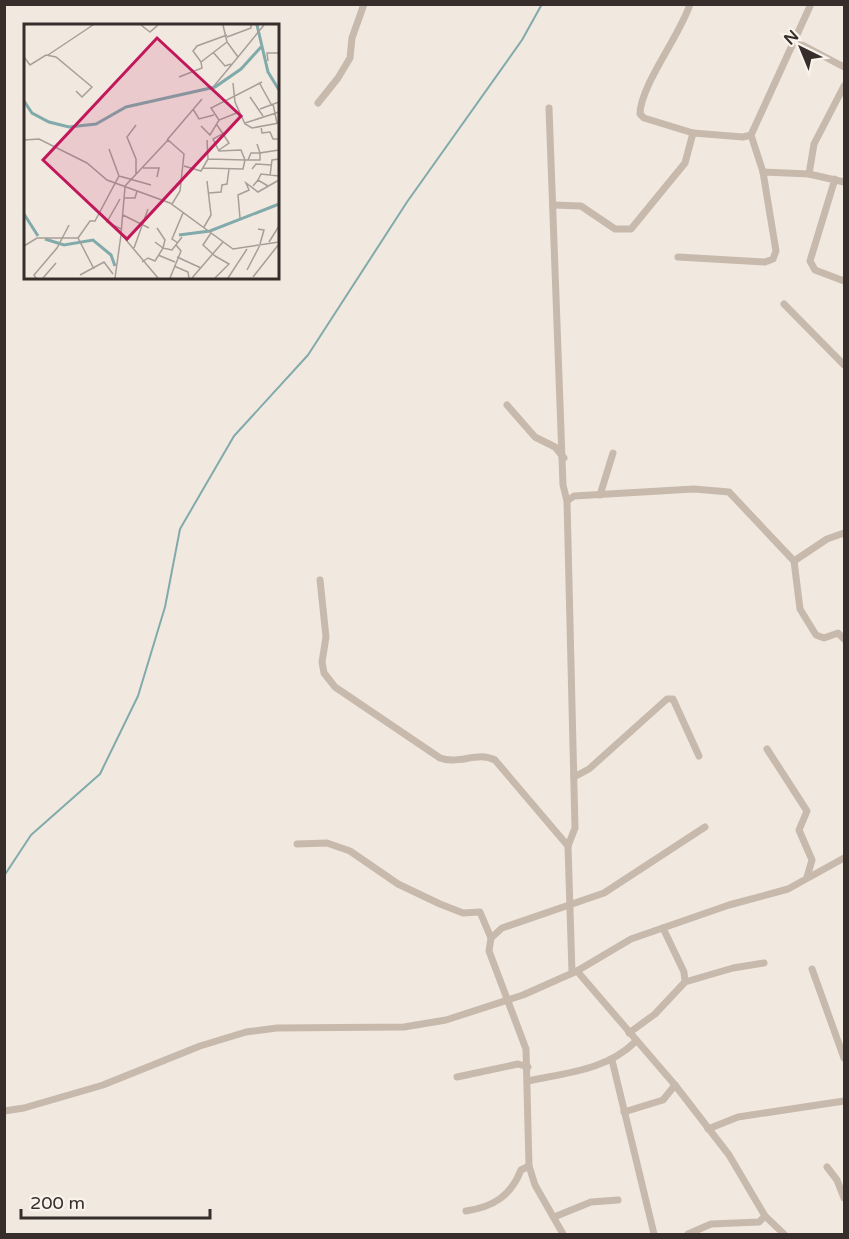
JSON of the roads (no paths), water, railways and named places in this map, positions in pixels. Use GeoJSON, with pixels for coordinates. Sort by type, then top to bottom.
{"type":"FeatureCollection","features":[{"type":"Feature","properties":{"kind":"street"},"geometry":{"type":"LineString","coordinates":[[318,103],[350,58],[352,38],[364,4]]}},
{"type":"Feature","properties":{"kind":"street"},"geometry":{"type":"LineString","coordinates":[[690,4],[686,17],[659,66],[640,114],[644,118],[693,133],[743,137],[751,135]]}},
{"type":"Feature","properties":{"kind":"street"},"geometry":{"type":"LineString","coordinates":[[678,257],[765,262],[773,259],[776,251],[763,172],[751,135],[811,4]]}},
{"type":"Feature","properties":{"kind":"street"},"geometry":{"type":"LineString","coordinates":[[795,41],[844,68]]}},
{"type":"Feature","properties":{"kind":"street"},"geometry":{"type":"LineString","coordinates":[[809,174],[814,144],[844,86]]}},
{"type":"Feature","properties":{"kind":"street"},"geometry":{"type":"LineString","coordinates":[[549,108],[564,458],[563,485],[567,501],[575,828],[568,846],[575,972],[675,1085],[729,1155],[765,1216],[784,1234]]}},
{"type":"Feature","properties":{"kind":"street"},"geometry":{"type":"LineString","coordinates":[[553,205],[581,206],[615,229],[630,229],[685,163],[693,133]]}},
{"type":"Feature","properties":{"kind":"street"},"geometry":{"type":"LineString","coordinates":[[763,172],[809,174],[844,182]]}},
{"type":"Feature","properties":{"kind":"street"},"geometry":{"type":"LineString","coordinates":[[836,179],[810,261],[815,270],[844,281]]}},
{"type":"Feature","properties":{"kind":"street"},"geometry":{"type":"LineString","coordinates":[[784,304],[844,365]]}},
{"type":"Feature","properties":{"kind":"street"},"geometry":{"type":"LineString","coordinates":[[507,405],[535,437],[555,447],[564,458]]}},
{"type":"Feature","properties":{"kind":"street"},"geometry":{"type":"LineString","coordinates":[[600,495],[613,453]]}},
{"type":"Feature","properties":{"kind":"street"},"geometry":{"type":"LineString","coordinates":[[567,501],[574,496],[694,489],[729,492],[794,561],[800,609],[816,635],[824,638],[838,633],[844,639]]}},
{"type":"Feature","properties":{"kind":"street"},"geometry":{"type":"LineString","coordinates":[[794,561],[827,539],[844,533]]}},
{"type":"Feature","properties":{"kind":"street"},"geometry":{"type":"LineString","coordinates":[[320,580],[326,637],[322,662],[324,673],[335,687],[440,758],[451,762],[485,755],[495,760],[568,846]]}},
{"type":"Feature","properties":{"kind":"street"},"geometry":{"type":"LineString","coordinates":[[574,777],[589,768],[667,699],[673,699],[699,756]]}},
{"type":"Feature","properties":{"kind":"street"},"geometry":{"type":"LineString","coordinates":[[767,750],[807,811],[799,830],[812,860],[807,878]]}},
{"type":"Feature","properties":{"kind":"street"},"geometry":{"type":"LineString","coordinates":[[491,938],[502,928],[604,893],[705,827]]}},
{"type":"Feature","properties":{"kind":"street"},"geometry":{"type":"LineString","coordinates":[[297,844],[327,843],[350,851],[398,884],[463,913],[480,912],[491,938],[489,951],[526,1049],[528,1166],[535,1185],[563,1234]]}},
{"type":"Feature","properties":{"kind":"street"},"geometry":{"type":"LineString","coordinates":[[4,1111],[24,1108],[104,1085],[200,1046],[246,1032],[277,1028],[415,1026],[446,1020],[507,1001],[575,972],[631,939],[729,905],[788,890],[844,858]]}},
{"type":"Feature","properties":{"kind":"street"},"geometry":{"type":"LineString","coordinates":[[663,927],[684,972],[685,982]]}},
{"type":"Feature","properties":{"kind":"street"},"geometry":{"type":"LineString","coordinates":[[628,1033],[655,1014],[685,982],[733,968],[764,963]]}},
{"type":"Feature","properties":{"kind":"street"},"geometry":{"type":"LineString","coordinates":[[812,969],[844,1058]]}},
{"type":"Feature","properties":{"kind":"street"},"geometry":{"type":"LineString","coordinates":[[528,1081],[590,1068],[612,1060],[635,1042]]}},
{"type":"Feature","properties":{"kind":"street"},"geometry":{"type":"LineString","coordinates":[[612,1060],[654,1234]]}},
{"type":"Feature","properties":{"kind":"street"},"geometry":{"type":"LineString","coordinates":[[457,1077],[518,1064],[528,1067]]}},
{"type":"Feature","properties":{"kind":"street"},"geometry":{"type":"LineString","coordinates":[[624,1112],[663,1100],[675,1085]]}},
{"type":"Feature","properties":{"kind":"street"},"geometry":{"type":"LineString","coordinates":[[708,1129],[738,1117],[844,1101]]}},
{"type":"Feature","properties":{"kind":"street"},"geometry":{"type":"LineString","coordinates":[[466,1211],[483,1208],[505,1195],[518,1182],[521,1170],[528,1166]]}},
{"type":"Feature","properties":{"kind":"street"},"geometry":{"type":"LineString","coordinates":[[827,1167],[837,1180],[844,1198]]}},
{"type":"Feature","properties":{"kind":"street"},"geometry":{"type":"LineString","coordinates":[[554,1216],[591,1202],[618,1200]]}},
{"type":"Feature","properties":{"kind":"street"},"geometry":{"type":"LineString","coordinates":[[688,1234],[711,1224],[759,1222],[765,1216]]}},
{"type":"Feature","properties":{"kind":"waterway"},"geometry":{"type":"LineString","coordinates":[[4,876],[31,835],[100,774],[138,696],[165,607],[180,529],[234,436],[308,355],[407,202],[522,40],[542,4]]}}]}
